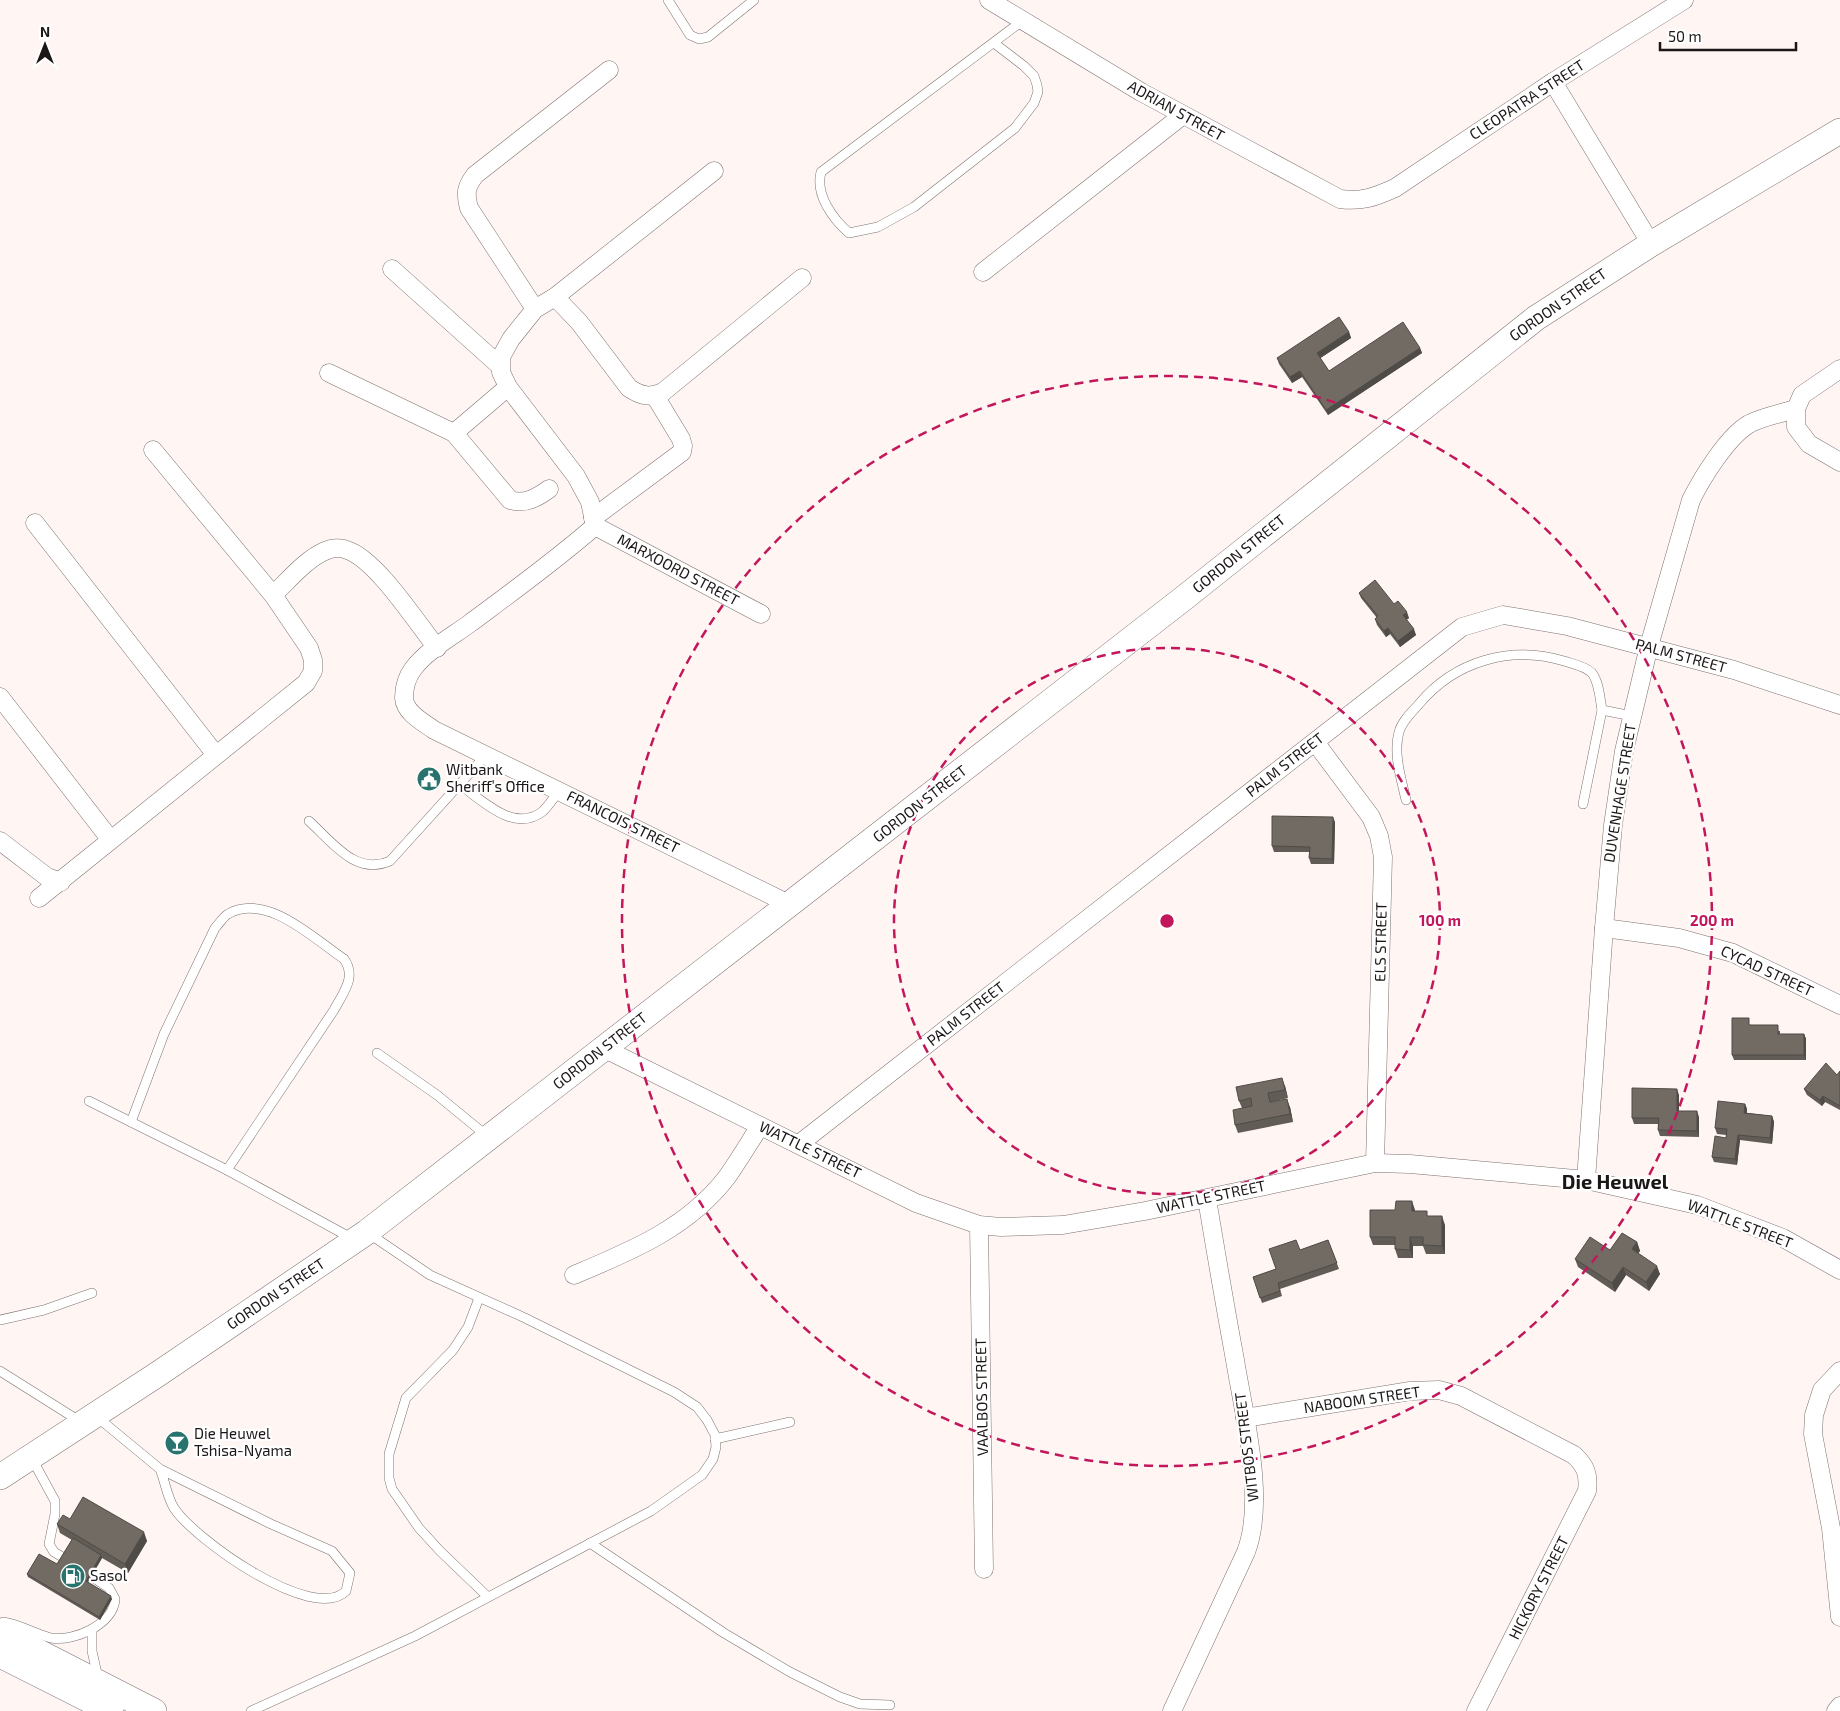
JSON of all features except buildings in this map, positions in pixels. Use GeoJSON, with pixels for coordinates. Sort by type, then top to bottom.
{"type":"FeatureCollection","features":[{"type":"Feature","properties":{"kind":"street","name":"ADRIAN STREET"},"geometry":{"type":"LineString","coordinates":[[989,0],[1141,92],[1340,199],[1354,201],[1371,199]]}},
{"type":"Feature","properties":{"kind":"street","name":"CLEOPATRA STREET"},"geometry":{"type":"LineString","coordinates":[[1371,199],[1395,188],[1553,82],[1684,0]]}},
{"type":"Feature","properties":{"kind":"street"},"geometry":{"type":"LineString","coordinates":[[535,310],[469,208],[466,195],[467,185],[475,176],[609,70]]}},
{"type":"Feature","properties":{"kind":"street"},"geometry":{"type":"LineString","coordinates":[[1553,82],[1651,244]]}},
{"type":"Feature","properties":{"kind":"street"},"geometry":{"type":"LineString","coordinates":[[983,272],[1183,115]]}},
{"type":"Feature","properties":{"kind":"street","name":"GORDON STREET"},"geometry":{"type":"LineString","coordinates":[[0,1477],[361,1236],[1184,598],[1536,318],[1651,244],[1840,132]]}},
{"type":"Feature","properties":{"kind":"street"},"geometry":{"type":"LineString","coordinates":[[594,522],[590,502],[576,476],[508,387],[500,366],[501,357],[511,339],[535,310],[555,297],[714,171]]}},
{"type":"Feature","properties":{"kind":"street"},"geometry":{"type":"LineString","coordinates":[[392,269],[500,366]]}},
{"type":"Feature","properties":{"kind":"street"},"geometry":{"type":"LineString","coordinates":[[555,297],[579,322],[629,388],[638,394],[655,396],[663,392],[802,278]]}},
{"type":"Feature","properties":{"kind":"street"},"geometry":{"type":"LineString","coordinates":[[1840,369],[1802,395],[1796,408],[1796,427],[1809,444],[1840,462]]}},
{"type":"Feature","properties":{"kind":"street"},"geometry":{"type":"LineString","coordinates":[[329,374],[454,433],[510,500],[520,502],[536,499],[549,488]]}},
{"type":"Feature","properties":{"kind":"street"},"geometry":{"type":"LineString","coordinates":[[454,433],[508,387]]}},
{"type":"Feature","properties":{"kind":"street","name":"FRANCOIS STREET"},"geometry":{"type":"LineString","coordinates":[[655,396],[681,439],[682,452],[594,522],[569,549],[413,668],[407,680],[404,700],[413,715],[434,730],[791,904]]}},
{"type":"Feature","properties":{"kind":"street","name":"DUVENHAGE STREET"},"geometry":{"type":"LineString","coordinates":[[1586,1180],[1613,825],[1624,751],[1649,646],[1691,500],[1701,478],[1722,451],[1748,424],[1796,408]]}},
{"type":"Feature","properties":{"kind":"street"},"geometry":{"type":"LineString","coordinates":[[39,898],[306,683],[313,672],[313,660],[308,648],[273,595],[153,450]]}},
{"type":"Feature","properties":{"kind":"street","name":"MARXOORD STREET"},"geometry":{"type":"LineString","coordinates":[[594,522],[761,614]]}},
{"type":"Feature","properties":{"kind":"street"},"geometry":{"type":"LineString","coordinates":[[35,523],[216,755]]}},
{"type":"Feature","properties":{"kind":"street"},"geometry":{"type":"LineString","coordinates":[[273,595],[316,556],[338,548],[347,550],[357,555],[381,577],[437,648]]}},
{"type":"Feature","properties":{"kind":"street","name":"PALM STREET"},"geometry":{"type":"LineString","coordinates":[[799,1144],[1315,742],[1442,640],[1462,627],[1503,615],[1567,626],[1649,646],[1734,670],[1840,705]]}},
{"type":"Feature","properties":{"kind":"street"},"geometry":{"type":"LineString","coordinates":[[0,697],[110,839]]}},
{"type":"Feature","properties":{"kind":"street","name":"ELS STREET"},"geometry":{"type":"LineString","coordinates":[[1315,742],[1371,817],[1379,836],[1383,857],[1375,1163]]}},
{"type":"Feature","properties":{"kind":"street"},"geometry":{"type":"LineString","coordinates":[[0,841],[47,877],[60,882]]}},
{"type":"Feature","properties":{"kind":"street","name":"CYCAD STREET"},"geometry":{"type":"LineString","coordinates":[[1604,928],[1679,938],[1733,953],[1840,1005]]}},
{"type":"Feature","properties":{"kind":"street","name":"WATTLE STREET"},"geometry":{"type":"LineString","coordinates":[[603,1048],[916,1203],[979,1226],[1063,1225],[1207,1199],[1375,1163],[1419,1164],[1586,1180],[1697,1205],[1783,1238],[1840,1270]]}},
{"type":"Feature","properties":{"kind":"street"},"geometry":{"type":"LineString","coordinates":[[574,1275],[644,1245],[670,1230],[701,1205],[726,1178],[760,1126]]}},
{"type":"Feature","properties":{"kind":"street","name":"WITBOS STREET"},"geometry":{"type":"LineString","coordinates":[[1172,1711],[1251,1540],[1255,1493],[1245,1418],[1207,1199]]}},
{"type":"Feature","properties":{"kind":"street","name":"VAALBOS STREET"},"geometry":{"type":"LineString","coordinates":[[979,1226],[984,1569]]}},
{"type":"Feature","properties":{"kind":"street"},"geometry":{"type":"LineString","coordinates":[[1840,1371],[1822,1390],[1814,1415],[1813,1434],[1831,1528],[1840,1617]]}},
{"type":"Feature","properties":{"kind":"street","name":"NABOOM STREET"},"geometry":{"type":"LineString","coordinates":[[1245,1418],[1410,1391],[1440,1390],[1461,1396],[1574,1455],[1583,1462]]}},
{"type":"Feature","properties":{"kind":"street","name":"HICKORY STREET"},"geometry":{"type":"LineString","coordinates":[[1476,1711],[1587,1492],[1589,1477],[1583,1462]]}},
{"type":"Feature","properties":{"kind":"street"},"geometry":{"type":"LineString","coordinates":[[0,1632],[154,1711]]}},
{"type":"Feature","properties":{"kind":"street"},"geometry":{"type":"LineString","coordinates":[[0,1655],[111,1711]]}},
{"type":"Feature","properties":{"kind":"street"},"geometry":{"type":"LineString","coordinates":[[1836,1711],[1840,1706]]}},
{"type":"Feature","properties":{"kind":"lane"},"geometry":{"type":"LineString","coordinates":[[668,0],[690,35],[699,39],[708,37],[754,0]]}},
{"type":"Feature","properties":{"kind":"lane"},"geometry":{"type":"LineString","coordinates":[[994,43],[1024,66],[1034,76],[1037,85],[1038,92],[1034,103],[1016,128],[914,207],[878,227],[849,233],[839,225],[823,198],[819,178],[821,172],[1022,21]]}},
{"type":"Feature","properties":{"kind":"lane"},"geometry":{"type":"LineString","coordinates":[[1406,800],[1396,746],[1400,730],[1425,697],[1447,678],[1469,665],[1489,657],[1511,655],[1552,658],[1581,667],[1591,672],[1596,680],[1602,710],[1583,804]]}},
{"type":"Feature","properties":{"kind":"lane"},"geometry":{"type":"LineString","coordinates":[[1602,710],[1632,716]]}},
{"type":"Feature","properties":{"kind":"lane"},"geometry":{"type":"LineString","coordinates":[[309,821],[340,850],[358,863],[375,866],[390,861],[486,755]]}},
{"type":"Feature","properties":{"kind":"lane"},"geometry":{"type":"LineString","coordinates":[[459,784],[501,814],[516,819],[529,818],[542,811],[559,791]]}},
{"type":"Feature","properties":{"kind":"lane"},"geometry":{"type":"LineString","coordinates":[[131,1122],[164,1034],[215,928],[227,915],[241,909],[259,908],[277,914],[344,960],[349,966],[349,982],[334,1010],[227,1170]]}},
{"type":"Feature","properties":{"kind":"lane"},"geometry":{"type":"LineString","coordinates":[[377,1053],[437,1095],[488,1137]]}},
{"type":"Feature","properties":{"kind":"lane"},"geometry":{"type":"LineString","coordinates":[[90,1101],[361,1236],[430,1275],[674,1392],[697,1407],[707,1420],[715,1439],[716,1447],[712,1459],[702,1474],[651,1511],[415,1636],[252,1711]]}},
{"type":"Feature","properties":{"kind":"lane"},"geometry":{"type":"LineString","coordinates":[[0,1320],[44,1310],[92,1293]]}},
{"type":"Feature","properties":{"kind":"lane"},"geometry":{"type":"LineString","coordinates":[[479,1298],[468,1327],[453,1350],[406,1398],[389,1454],[389,1478],[392,1489],[420,1528],[440,1551],[488,1597]]}},
{"type":"Feature","properties":{"kind":"lane"},"geometry":{"type":"LineString","coordinates":[[0,1371],[89,1419],[160,1468],[271,1524],[332,1551],[350,1573],[346,1591],[333,1599],[296,1594],[266,1580],[204,1540],[174,1508],[160,1468]]}},
{"type":"Feature","properties":{"kind":"lane"},"geometry":{"type":"LineString","coordinates":[[715,1439],[790,1422]]}},
{"type":"Feature","properties":{"kind":"lane"},"geometry":{"type":"LineString","coordinates":[[31,1457],[55,1501],[55,1514],[49,1544],[54,1552],[64,1558]]}},
{"type":"Feature","properties":{"kind":"lane"},"geometry":{"type":"LineString","coordinates":[[590,1543],[724,1633],[798,1676],[840,1697],[860,1704],[890,1705]]}},
{"type":"Feature","properties":{"kind":"lane"},"geometry":{"type":"LineString","coordinates":[[0,1622],[52,1638],[64,1638],[92,1629],[109,1616],[115,1599],[109,1588],[91,1576]]}},
{"type":"Feature","properties":{"kind":"lane"},"geometry":{"type":"LineString","coordinates":[[92,1629],[92,1651],[99,1682]]}},
{"type":"Feature","properties":{"kind":"place","name":"Witbank Sheriff’s Office"},"geometry":{"type":"Point","coordinates":[429,779]}},
{"type":"Feature","properties":{"kind":"place","name":"Die Heuwel Tshisa-Nyama"},"geometry":{"type":"Point","coordinates":[177,1443]}},
{"type":"Feature","properties":{"kind":"place","name":"Sasol"},"geometry":{"type":"Point","coordinates":[73,1576]}},
{"type":"Feature","properties":{"kind":"district","name":"Die Heuwel"},"geometry":{"type":"Point","coordinates":[1615,1182]}}]}
